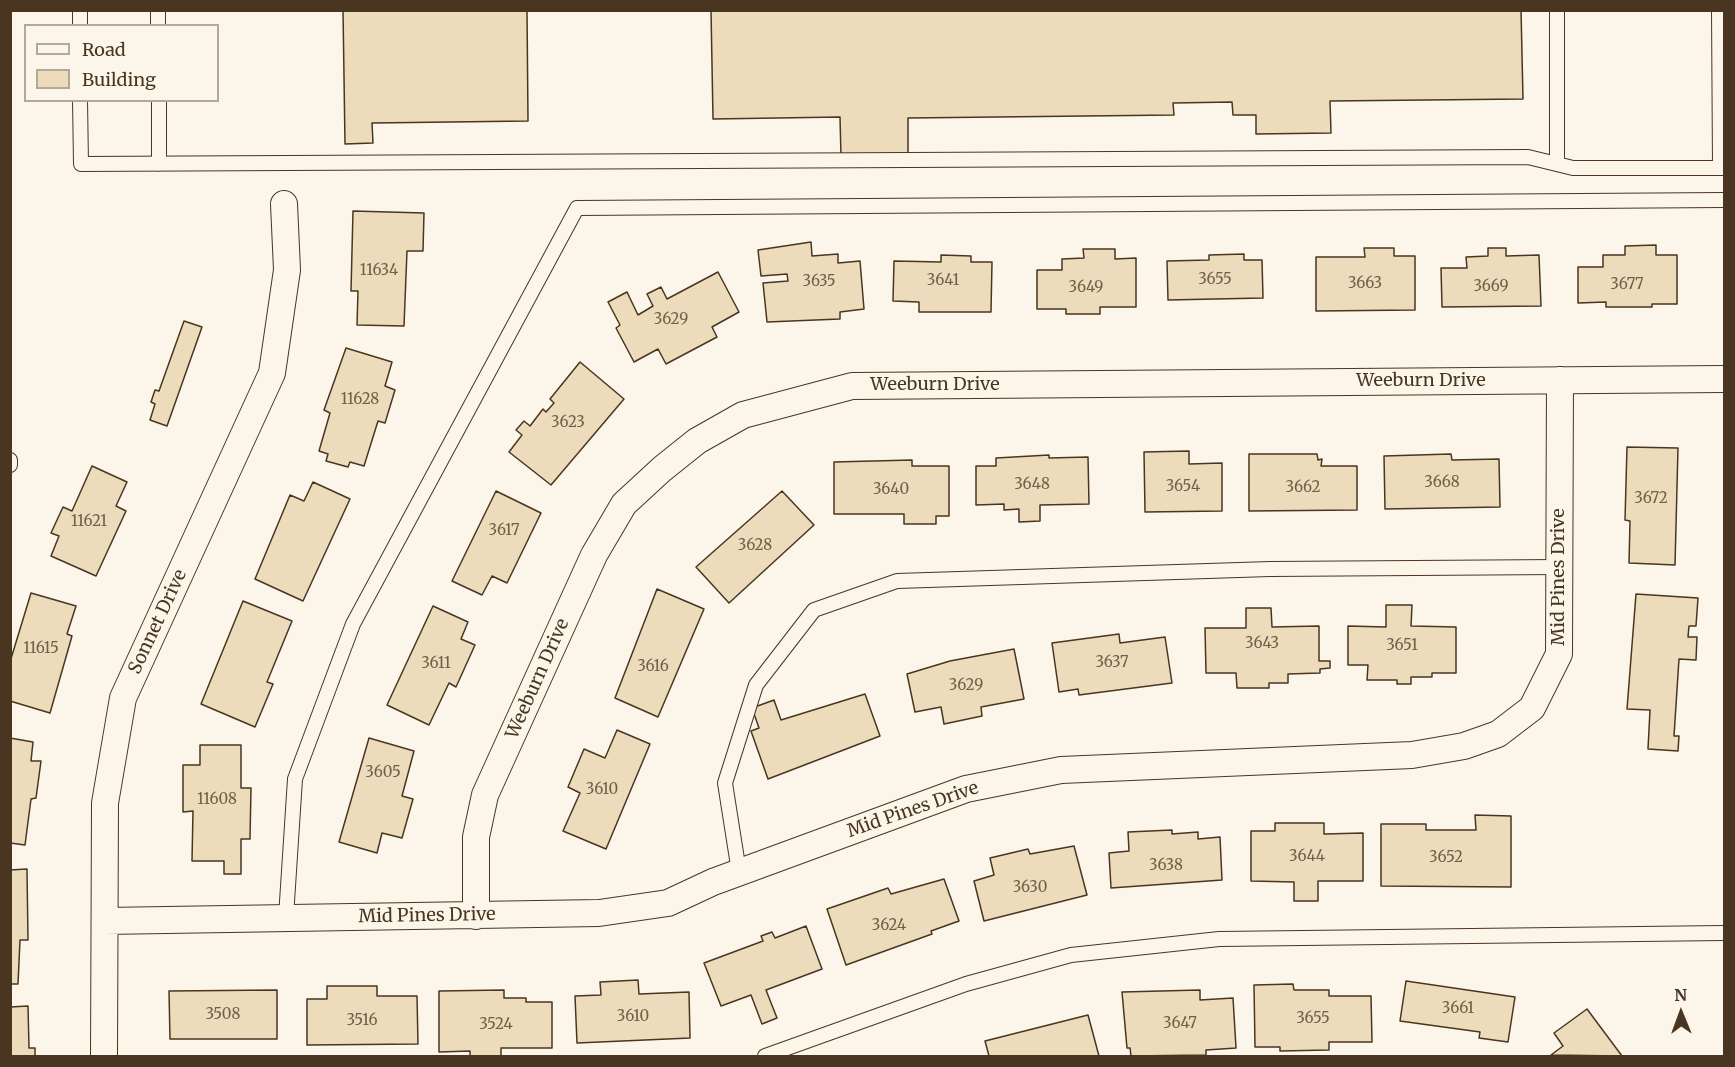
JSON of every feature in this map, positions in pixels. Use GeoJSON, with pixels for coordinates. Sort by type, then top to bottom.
{"type":"FeatureCollection","features":[{"type":"Feature","properties":{"kind":"street","name":"Sonnet Drive"},"geometry":{"type":"LineString","coordinates":[[104,1056],[105,803],[123,698],[272,373],[287,270],[284,204]]}},
{"type":"Feature","properties":{"kind":"street","name":"Weeburn Drive"},"geometry":{"type":"LineString","coordinates":[[476,916],[476,837],[485,795],[594,555],[624,504],[697,441],[743,415],[852,386],[1725,379]]}},
{"type":"Feature","properties":{"kind":"street","name":"Mid Pines Drive"},"geometry":{"type":"LineString","coordinates":[[105,921],[599,913],[668,903],[739,872],[966,789],[1061,770],[1412,754],[1464,747],[1498,735],[1532,708],[1559,654],[1560,380]]}},
{"type":"Feature","properties":{"kind":"lane"},"geometry":{"type":"LineString","coordinates":[[1557,10],[1557,164]]}},
{"type":"Feature","properties":{"kind":"lane"},"geometry":{"type":"LineString","coordinates":[[80,102],[81,164],[1528,157],[1573,168],[1722,168],[1719,10]]}},
{"type":"Feature","properties":{"kind":"lane"},"geometry":{"type":"LineString","coordinates":[[159,102],[159,164]]}},
{"type":"Feature","properties":{"kind":"lane"},"geometry":{"type":"LineString","coordinates":[[286,917],[296,779],[353,624],[577,208],[1725,200]]}},
{"type":"Feature","properties":{"kind":"lane"},"geometry":{"type":"LineString","coordinates":[[10,460],[10,465]]}},
{"type":"Feature","properties":{"kind":"lane"},"geometry":{"type":"LineString","coordinates":[[739,872],[725,783],[756,685],[814,610],[897,581],[1270,569],[1559,567]]}},
{"type":"Feature","properties":{"kind":"lane"},"geometry":{"type":"LineString","coordinates":[[765,1056],[966,984],[1071,955],[1219,939],[1725,933]]}},
{"type":"Feature","properties":{"kind":"building"},"geometry":{"type":"Polygon","coordinates":[[[343,10],[527,10],[528,121],[372,123],[373,143],[345,144],[343,10]]]}},
{"type":"Feature","properties":{"kind":"building"},"geometry":{"type":"Polygon","coordinates":[[[711,10],[1521,10],[1523,99],[1330,101],[1331,133],[1256,134],[1256,115],[1233,115],[1232,102],[1173,103],[1174,115],[908,118],[908,155],[841,157],[840,117],[713,119],[711,10]]]}},
{"type":"Feature","properties":{"kind":"building"},"geometry":{"type":"Polygon","coordinates":[[[353,211],[424,213],[423,251],[407,251],[404,326],[357,325],[358,291],[351,291],[353,211]]]}},
{"type":"Feature","properties":{"kind":"building"},"geometry":{"type":"Polygon","coordinates":[[[811,242],[812,256],[838,254],[838,263],[860,261],[864,309],[840,312],[840,319],[767,322],[763,283],[788,281],[787,274],[761,276],[758,250],[811,242]]]}},
{"type":"Feature","properties":{"kind":"building"},"geometry":{"type":"Polygon","coordinates":[[[1656,245],[1656,255],[1677,255],[1677,304],[1652,304],[1652,307],[1606,307],[1606,302],[1578,303],[1578,267],[1603,267],[1603,255],[1625,255],[1625,246],[1656,245]]]}},
{"type":"Feature","properties":{"kind":"building"},"geometry":{"type":"Polygon","coordinates":[[[1364,248],[1394,248],[1394,256],[1415,256],[1415,310],[1316,311],[1316,257],[1365,257],[1364,248]]]}},
{"type":"Feature","properties":{"kind":"building"},"geometry":{"type":"Polygon","coordinates":[[[1488,248],[1506,248],[1506,256],[1539,255],[1541,306],[1442,307],[1441,268],[1467,268],[1466,257],[1488,256],[1488,248]]]}},
{"type":"Feature","properties":{"kind":"building"},"geometry":{"type":"Polygon","coordinates":[[[1083,249],[1115,249],[1115,259],[1136,258],[1136,307],[1100,307],[1100,314],[1066,314],[1066,309],[1037,309],[1037,270],[1062,270],[1062,259],[1084,258],[1083,249]]]}},
{"type":"Feature","properties":{"kind":"building"},"geometry":{"type":"Polygon","coordinates":[[[1244,254],[1244,260],[1262,260],[1263,298],[1168,300],[1167,261],[1209,260],[1209,255],[1244,254]]]}},
{"type":"Feature","properties":{"kind":"building"},"geometry":{"type":"Polygon","coordinates":[[[941,255],[971,256],[971,262],[992,262],[991,312],[919,312],[919,302],[893,301],[894,261],[941,262],[941,255]]]}},
{"type":"Feature","properties":{"kind":"building"},"geometry":{"type":"Polygon","coordinates":[[[718,272],[739,312],[712,327],[717,337],[666,364],[658,349],[634,362],[616,328],[620,325],[608,302],[627,292],[638,315],[653,306],[647,294],[661,287],[667,299],[718,272]]]}},
{"type":"Feature","properties":{"kind":"building"},"geometry":{"type":"Polygon","coordinates":[[[184,321],[202,327],[167,426],[150,420],[155,404],[151,402],[155,390],[159,391],[184,321]]]}},
{"type":"Feature","properties":{"kind":"building"},"geometry":{"type":"Polygon","coordinates":[[[346,348],[392,362],[385,386],[395,390],[385,423],[378,421],[364,466],[350,462],[348,467],[326,461],[328,454],[319,451],[330,413],[324,410],[346,348]]]}},
{"type":"Feature","properties":{"kind":"building"},"geometry":{"type":"Polygon","coordinates":[[[580,362],[624,399],[551,485],[509,452],[522,435],[516,430],[524,421],[530,426],[543,409],[546,412],[554,403],[550,399],[580,362]]]}},
{"type":"Feature","properties":{"kind":"building"},"geometry":{"type":"Polygon","coordinates":[[[1627,447],[1678,448],[1675,565],[1629,563],[1630,521],[1625,520],[1627,447]]]}},
{"type":"Feature","properties":{"kind":"building"},"geometry":{"type":"Polygon","coordinates":[[[1189,451],[1189,464],[1222,463],[1222,511],[1145,512],[1144,452],[1189,451]]]}},
{"type":"Feature","properties":{"kind":"building"},"geometry":{"type":"Polygon","coordinates":[[[1249,454],[1317,454],[1318,460],[1322,459],[1321,466],[1357,466],[1357,510],[1249,511],[1249,454]]]}},
{"type":"Feature","properties":{"kind":"building"},"geometry":{"type":"Polygon","coordinates":[[[1451,454],[1452,460],[1499,459],[1500,507],[1385,509],[1384,456],[1451,454]]]}},
{"type":"Feature","properties":{"kind":"building"},"geometry":{"type":"Polygon","coordinates":[[[1049,455],[1049,458],[1088,457],[1089,504],[1040,505],[1040,521],[1019,522],[1019,509],[1004,510],[1004,504],[976,505],[976,466],[996,466],[996,458],[1049,455]]]}},
{"type":"Feature","properties":{"kind":"building"},"geometry":{"type":"Polygon","coordinates":[[[912,460],[912,466],[949,466],[949,516],[936,516],[936,524],[904,524],[904,514],[834,514],[834,462],[912,460]]]}},
{"type":"Feature","properties":{"kind":"building"},"geometry":{"type":"Polygon","coordinates":[[[92,466],[127,482],[116,506],[126,511],[96,576],[51,556],[59,536],[51,533],[63,507],[72,511],[92,466]]]}},
{"type":"Feature","properties":{"kind":"building"},"geometry":{"type":"Polygon","coordinates":[[[313,482],[350,499],[303,601],[255,579],[290,495],[304,501],[313,482]]]}},
{"type":"Feature","properties":{"kind":"building"},"geometry":{"type":"Polygon","coordinates":[[[496,491],[541,513],[507,583],[492,576],[482,595],[452,581],[496,491]]]}},
{"type":"Feature","properties":{"kind":"building"},"geometry":{"type":"Polygon","coordinates":[[[782,491],[814,525],[729,603],[696,567],[782,491]]]}},
{"type":"Feature","properties":{"kind":"building"},"geometry":{"type":"Polygon","coordinates":[[[657,589],[704,609],[658,717],[615,698],[657,589]]]}},
{"type":"Feature","properties":{"kind":"building"},"geometry":{"type":"Polygon","coordinates":[[[31,593],[76,606],[67,634],[72,636],[50,713],[10,701],[10,662],[31,593]]]}},
{"type":"Feature","properties":{"kind":"building"},"geometry":{"type":"Polygon","coordinates":[[[1636,594],[1698,598],[1696,626],[1689,626],[1688,637],[1697,637],[1696,660],[1679,659],[1674,736],[1679,736],[1678,751],[1648,749],[1650,710],[1627,709],[1636,594]]]}},
{"type":"Feature","properties":{"kind":"building"},"geometry":{"type":"Polygon","coordinates":[[[243,601],[292,621],[267,682],[273,684],[255,727],[201,704],[243,601]]]}},
{"type":"Feature","properties":{"kind":"building"},"geometry":{"type":"Polygon","coordinates":[[[1386,605],[1412,605],[1411,626],[1456,627],[1456,673],[1432,673],[1432,677],[1411,677],[1411,684],[1397,684],[1397,680],[1367,680],[1368,665],[1348,665],[1348,626],[1386,627],[1386,605]]]}},
{"type":"Feature","properties":{"kind":"building"},"geometry":{"type":"Polygon","coordinates":[[[433,606],[468,622],[461,639],[475,645],[456,687],[449,683],[429,725],[387,705],[433,606]]]}},
{"type":"Feature","properties":{"kind":"building"},"geometry":{"type":"Polygon","coordinates":[[[1246,608],[1271,608],[1272,627],[1319,626],[1319,661],[1330,661],[1330,668],[1320,669],[1320,673],[1288,674],[1288,683],[1269,683],[1269,688],[1237,688],[1236,673],[1206,673],[1205,628],[1246,628],[1246,608]]]}},
{"type":"Feature","properties":{"kind":"building"},"geometry":{"type":"Polygon","coordinates":[[[1119,634],[1120,643],[1165,637],[1172,683],[1079,695],[1078,689],[1059,692],[1052,643],[1119,634]]]}},
{"type":"Feature","properties":{"kind":"building"},"geometry":{"type":"Polygon","coordinates":[[[1014,649],[1024,699],[981,707],[982,716],[944,724],[941,707],[915,712],[907,674],[950,661],[1014,649]]]}},
{"type":"Feature","properties":{"kind":"building"},"geometry":{"type":"Polygon","coordinates":[[[865,694],[880,736],[768,779],[751,731],[759,728],[752,708],[774,700],[781,720],[865,694]]]}},
{"type":"Feature","properties":{"kind":"building"},"geometry":{"type":"Polygon","coordinates":[[[617,730],[650,744],[606,849],[563,831],[580,793],[568,787],[584,749],[605,758],[617,730]]]}},
{"type":"Feature","properties":{"kind":"building"},"geometry":{"type":"Polygon","coordinates":[[[10,738],[33,742],[31,761],[41,761],[36,798],[31,799],[25,845],[10,843],[10,738]]]}},
{"type":"Feature","properties":{"kind":"building"},"geometry":{"type":"Polygon","coordinates":[[[369,738],[414,751],[402,796],[413,799],[402,838],[382,833],[377,853],[339,842],[369,738]]]}},
{"type":"Feature","properties":{"kind":"building"},"geometry":{"type":"Polygon","coordinates":[[[200,745],[241,745],[241,788],[251,788],[250,839],[241,839],[241,874],[224,874],[224,861],[192,861],[193,811],[183,812],[183,765],[200,765],[200,745]]]}},
{"type":"Feature","properties":{"kind":"building"},"geometry":{"type":"Polygon","coordinates":[[[1475,815],[1511,816],[1511,887],[1381,886],[1381,824],[1426,824],[1426,830],[1476,830],[1475,815]]]}},
{"type":"Feature","properties":{"kind":"building"},"geometry":{"type":"Polygon","coordinates":[[[1275,823],[1324,823],[1324,834],[1363,833],[1363,881],[1318,881],[1318,901],[1294,901],[1294,882],[1251,881],[1251,831],[1275,831],[1275,823]]]}},
{"type":"Feature","properties":{"kind":"building"},"geometry":{"type":"Polygon","coordinates":[[[1172,830],[1172,834],[1198,832],[1198,839],[1220,837],[1222,880],[1111,888],[1109,853],[1129,851],[1128,832],[1172,830]]]}},
{"type":"Feature","properties":{"kind":"building"},"geometry":{"type":"Polygon","coordinates":[[[1074,846],[1087,895],[984,921],[974,881],[994,875],[990,858],[1028,849],[1030,854],[1074,846]]]}},
{"type":"Feature","properties":{"kind":"building"},"geometry":{"type":"Polygon","coordinates":[[[27,869],[28,940],[20,940],[18,984],[10,984],[10,870],[27,869]]]}},
{"type":"Feature","properties":{"kind":"building"},"geometry":{"type":"Polygon","coordinates":[[[944,879],[959,921],[931,931],[932,934],[846,965],[827,909],[888,888],[891,894],[944,879]]]}},
{"type":"Feature","properties":{"kind":"building"},"geometry":{"type":"Polygon","coordinates":[[[806,926],[822,969],[766,990],[777,1018],[762,1024],[751,995],[721,1006],[704,963],[763,941],[761,936],[772,932],[775,938],[806,926]]]}},
{"type":"Feature","properties":{"kind":"building"},"geometry":{"type":"Polygon","coordinates":[[[638,980],[639,994],[689,992],[690,1038],[577,1043],[575,996],[601,995],[600,982],[638,980]]]}},
{"type":"Feature","properties":{"kind":"building"},"geometry":{"type":"Polygon","coordinates":[[[1406,981],[1515,997],[1508,1042],[1479,1038],[1480,1032],[1400,1021],[1406,981]]]}},
{"type":"Feature","properties":{"kind":"building"},"geometry":{"type":"Polygon","coordinates":[[[1293,984],[1294,990],[1329,990],[1329,996],[1371,996],[1372,1042],[1329,1042],[1329,1050],[1280,1051],[1280,1047],[1255,1047],[1254,985],[1293,984]]]}},
{"type":"Feature","properties":{"kind":"building"},"geometry":{"type":"Polygon","coordinates":[[[327,986],[377,986],[377,996],[417,996],[418,1044],[307,1045],[307,999],[327,999],[327,986]]]}},
{"type":"Feature","properties":{"kind":"building"},"geometry":{"type":"Polygon","coordinates":[[[277,990],[277,1039],[170,1039],[169,991],[277,990]]]}},
{"type":"Feature","properties":{"kind":"building"},"geometry":{"type":"Polygon","coordinates":[[[504,990],[504,998],[526,998],[526,1002],[552,1002],[552,1048],[501,1048],[501,1056],[470,1056],[470,1051],[439,1052],[439,991],[504,990]]]}},
{"type":"Feature","properties":{"kind":"building"},"geometry":{"type":"Polygon","coordinates":[[[1200,990],[1200,1000],[1233,998],[1236,1048],[1206,1050],[1206,1055],[1131,1056],[1130,1048],[1127,1048],[1122,992],[1200,990]]]}},
{"type":"Feature","properties":{"kind":"building"},"geometry":{"type":"Polygon","coordinates":[[[28,1006],[29,1048],[35,1048],[35,1056],[10,1056],[10,1007],[28,1006]]]}},
{"type":"Feature","properties":{"kind":"building"},"geometry":{"type":"Polygon","coordinates":[[[1587,1009],[1622,1056],[1551,1055],[1563,1046],[1554,1033],[1587,1009]]]}},
{"type":"Feature","properties":{"kind":"building"},"geometry":{"type":"Polygon","coordinates":[[[1088,1015],[1099,1056],[989,1056],[985,1041],[1088,1015]]]}}]}
